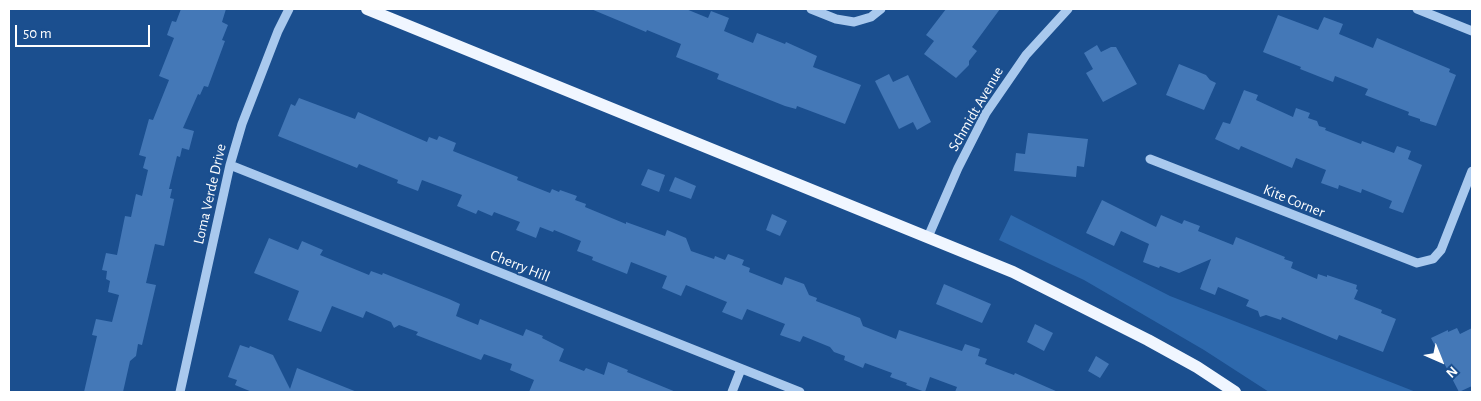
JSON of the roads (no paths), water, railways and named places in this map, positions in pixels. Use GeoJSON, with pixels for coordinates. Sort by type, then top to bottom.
{"type":"FeatureCollection","features":[{"type":"Feature","properties":{"kind":"main road"},"geometry":{"type":"LineString","coordinates":[[367,9],[1013,272],[1106,317],[1197,367],[1235,392]]}},
{"type":"Feature","properties":{"kind":"street","name":"Loma Verde Drive"},"geometry":{"type":"LineString","coordinates":[[180,392],[230,165],[251,102],[289,9]]}},
{"type":"Feature","properties":{"kind":"street"},"geometry":{"type":"LineString","coordinates":[[812,9],[836,19],[854,22],[871,17],[881,9]]}},
{"type":"Feature","properties":{"kind":"street","name":"Schmidt Avenue"},"geometry":{"type":"LineString","coordinates":[[928,237],[958,168],[986,114],[1026,55],[1068,9]]}},
{"type":"Feature","properties":{"kind":"street"},"geometry":{"type":"LineString","coordinates":[[1417,9],[1472,31]]}},
{"type":"Feature","properties":{"kind":"street","name":"Kite Corner"},"geometry":{"type":"LineString","coordinates":[[1150,158],[1406,260],[1418,263],[1433,259],[1441,250],[1472,171]]}},
{"type":"Feature","properties":{"kind":"street","name":"Cherry Hill"},"geometry":{"type":"LineString","coordinates":[[230,165],[800,392]]}},
{"type":"Feature","properties":{"kind":"street"},"geometry":{"type":"LineString","coordinates":[[732,392],[741,369]]}}]}
